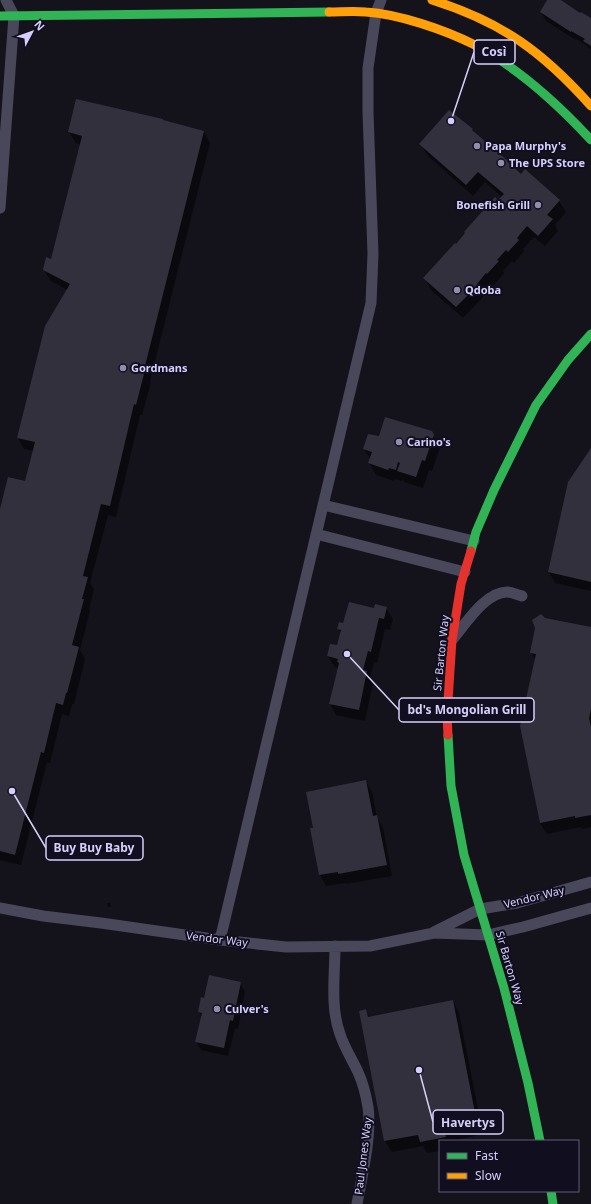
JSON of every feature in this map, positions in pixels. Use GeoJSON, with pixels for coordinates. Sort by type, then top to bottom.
{"type":"FeatureCollection","features":[{"type":"Feature","properties":{"kind":"main road"},"geometry":{"type":"LineString","coordinates":[[432,0],[472,15],[518,40],[536,52],[572,84],[591,106]]}},
{"type":"Feature","properties":{"kind":"main road"},"geometry":{"type":"LineString","coordinates":[[0,16],[346,12],[376,13],[402,18],[463,39],[490,53],[542,91],[565,112],[591,140]]}},
{"type":"Feature","properties":{"kind":"main road","name":"Sir Barton Way"},"geometry":{"type":"LineString","coordinates":[[540,1140],[528,1083],[504,988],[464,855],[451,786],[447,716],[452,640],[465,572],[476,532],[494,490],[536,404],[568,360],[591,334]]}},
{"type":"Feature","properties":{"kind":"main road"},"geometry":{"type":"LineString","coordinates":[[551,1192],[553,1204]]}},
{"type":"Feature","properties":{"kind":"street"},"geometry":{"type":"LineString","coordinates":[[0,208],[14,16],[6,0]]}},
{"type":"Feature","properties":{"kind":"street"},"geometry":{"type":"LineString","coordinates":[[374,0],[376,13]]}},
{"type":"Feature","properties":{"kind":"street"},"geometry":{"type":"LineString","coordinates":[[220,940],[371,303],[373,254],[368,68],[376,13],[381,0]]}},
{"type":"Feature","properties":{"kind":"street"},"geometry":{"type":"LineString","coordinates":[[323,505],[474,541]]}},
{"type":"Feature","properties":{"kind":"street"},"geometry":{"type":"LineString","coordinates":[[316,534],[465,572]]}},
{"type":"Feature","properties":{"kind":"street"},"geometry":{"type":"LineString","coordinates":[[452,640],[483,603],[491,597],[506,592],[522,596]]}},
{"type":"Feature","properties":{"kind":"street","name":"Vendor Way"},"geometry":{"type":"LineString","coordinates":[[434,933],[480,909],[517,903],[591,882]]}},
{"type":"Feature","properties":{"kind":"street","name":"Vendor Way"},"geometry":{"type":"LineString","coordinates":[[0,908],[43,916],[220,940],[286,946],[370,946],[434,933],[488,935],[591,908]]}},
{"type":"Feature","properties":{"kind":"street","name":"Paul Jones Way"},"geometry":{"type":"LineString","coordinates":[[335,946],[334,995],[336,1020],[340,1035],[359,1074],[368,1108],[368,1130],[357,1204]]}},
{"type":"Feature","properties":{"kind":"building"},"geometry":{"type":"Polygon","coordinates":[[[547,0],[561,0],[580,13],[581,12],[591,18],[591,46],[583,41],[585,39],[571,32],[540,12],[547,0]]]}},
{"type":"Feature","properties":{"kind":"building"},"geometry":{"type":"Polygon","coordinates":[[[76,99],[163,119],[204,131],[136,405],[134,404],[110,506],[101,504],[83,576],[88,577],[72,645],[79,647],[67,693],[63,705],[56,703],[44,753],[41,752],[15,855],[0,851],[0,509],[8,477],[25,481],[35,442],[17,438],[45,326],[70,284],[43,270],[46,257],[51,259],[82,136],[68,132],[76,99]]]}},
{"type":"Feature","properties":{"kind":"building"},"geometry":{"type":"Polygon","coordinates":[[[449,110],[473,129],[472,130],[521,174],[525,169],[560,200],[547,215],[553,219],[538,236],[527,226],[517,238],[519,240],[508,252],[506,250],[497,260],[499,261],[477,284],[478,285],[456,307],[423,278],[455,243],[456,244],[465,233],[464,232],[495,197],[498,200],[504,194],[478,172],[466,185],[419,144],[449,110]]]}},
{"type":"Feature","properties":{"kind":"building","name":"Carino's"},"geometry":{"type":"Polygon","coordinates":[[[385,417],[432,431],[434,435],[425,461],[422,460],[416,477],[397,471],[400,463],[398,462],[396,470],[389,468],[388,470],[368,463],[372,452],[363,449],[368,434],[379,436],[385,417]]]}},
{"type":"Feature","properties":{"kind":"building"},"geometry":{"type":"Polygon","coordinates":[[[591,448],[591,582],[548,572],[568,482],[591,448]]]}},
{"type":"Feature","properties":{"kind":"building"},"geometry":{"type":"Polygon","coordinates":[[[349,602],[374,608],[375,604],[387,607],[384,619],[379,618],[371,652],[368,651],[363,670],[367,671],[359,710],[329,704],[339,663],[337,662],[338,659],[327,656],[330,644],[337,645],[341,630],[337,629],[339,622],[343,623],[349,602]]]}},
{"type":"Feature","properties":{"kind":"building"},"geometry":{"type":"Polygon","coordinates":[[[541,614],[545,618],[591,627],[591,709],[589,718],[591,727],[591,815],[575,818],[575,816],[540,823],[520,726],[536,654],[530,653],[535,628],[532,620],[541,614]]]}},
{"type":"Feature","properties":{"kind":"building"},"geometry":{"type":"Polygon","coordinates":[[[366,780],[373,816],[377,815],[387,865],[338,874],[338,872],[319,875],[310,828],[313,828],[306,792],[366,780]]]}},
{"type":"Feature","properties":{"kind":"building","name":"Culver's"},"geometry":{"type":"Polygon","coordinates":[[[209,975],[241,982],[233,1021],[230,1020],[224,1048],[195,1042],[202,1013],[198,1012],[201,997],[204,998],[209,975]]]}},
{"type":"Feature","properties":{"kind":"building"},"geometry":{"type":"Polygon","coordinates":[[[453,1000],[477,1123],[444,1130],[446,1137],[420,1142],[418,1135],[384,1141],[359,1011],[366,1009],[368,1017],[453,1000]]]}},
{"type":"Feature","properties":{"kind":"traffic: fast"},"geometry":{"type":"LineString","coordinates":[[0,16],[329,12]]}},
{"type":"Feature","properties":{"kind":"traffic: fast"},"geometry":{"type":"LineString","coordinates":[[475,45],[492,54],[523,76],[565,113],[591,140]]}},
{"type":"Feature","properties":{"kind":"traffic: fast"},"geometry":{"type":"LineString","coordinates":[[471,551],[476,532],[494,490],[536,405],[568,360],[591,334]]}},
{"type":"Feature","properties":{"kind":"traffic: fast"},"geometry":{"type":"LineString","coordinates":[[448,735],[451,786],[464,855],[504,988],[528,1083],[540,1140]]}},
{"type":"Feature","properties":{"kind":"traffic: fast"},"geometry":{"type":"LineString","coordinates":[[551,1192],[553,1204]]}},
{"type":"Feature","properties":{"kind":"traffic: slow"},"geometry":{"type":"LineString","coordinates":[[432,0],[480,18],[520,41],[556,70],[591,106]]}},
{"type":"Feature","properties":{"kind":"traffic: slow"},"geometry":{"type":"LineString","coordinates":[[329,12],[379,13],[407,19],[436,28],[475,45]]}},
{"type":"Feature","properties":{"kind":"traffic: jam"},"geometry":{"type":"LineString","coordinates":[[448,735],[447,716],[452,640],[461,584],[471,551]]}},
{"type":"Feature","properties":{"kind":"place","name":"Così"},"geometry":{"type":"Point","coordinates":[451,121]}},
{"type":"Feature","properties":{"kind":"place","name":"Papa Murphy's"},"geometry":{"type":"Point","coordinates":[477,146]}},
{"type":"Feature","properties":{"kind":"place","name":"The UPS Store"},"geometry":{"type":"Point","coordinates":[501,163]}},
{"type":"Feature","properties":{"kind":"place","name":"Bonefish Grill"},"geometry":{"type":"Point","coordinates":[538,205]}},
{"type":"Feature","properties":{"kind":"place","name":"Qdoba"},"geometry":{"type":"Point","coordinates":[457,290]}},
{"type":"Feature","properties":{"kind":"place","name":"Gordmans"},"geometry":{"type":"Point","coordinates":[123,368]}},
{"type":"Feature","properties":{"kind":"place","name":"Carino's"},"geometry":{"type":"Point","coordinates":[399,442]}},
{"type":"Feature","properties":{"kind":"place","name":"bd's Mongolian Grill"},"geometry":{"type":"Point","coordinates":[347,654]}},
{"type":"Feature","properties":{"kind":"place","name":"Buy Buy Baby"},"geometry":{"type":"Point","coordinates":[12,791]}},
{"type":"Feature","properties":{"kind":"place","name":"Culver's"},"geometry":{"type":"Point","coordinates":[217,1009]}},
{"type":"Feature","properties":{"kind":"place","name":"Havertys"},"geometry":{"type":"Point","coordinates":[419,1070]}}]}
